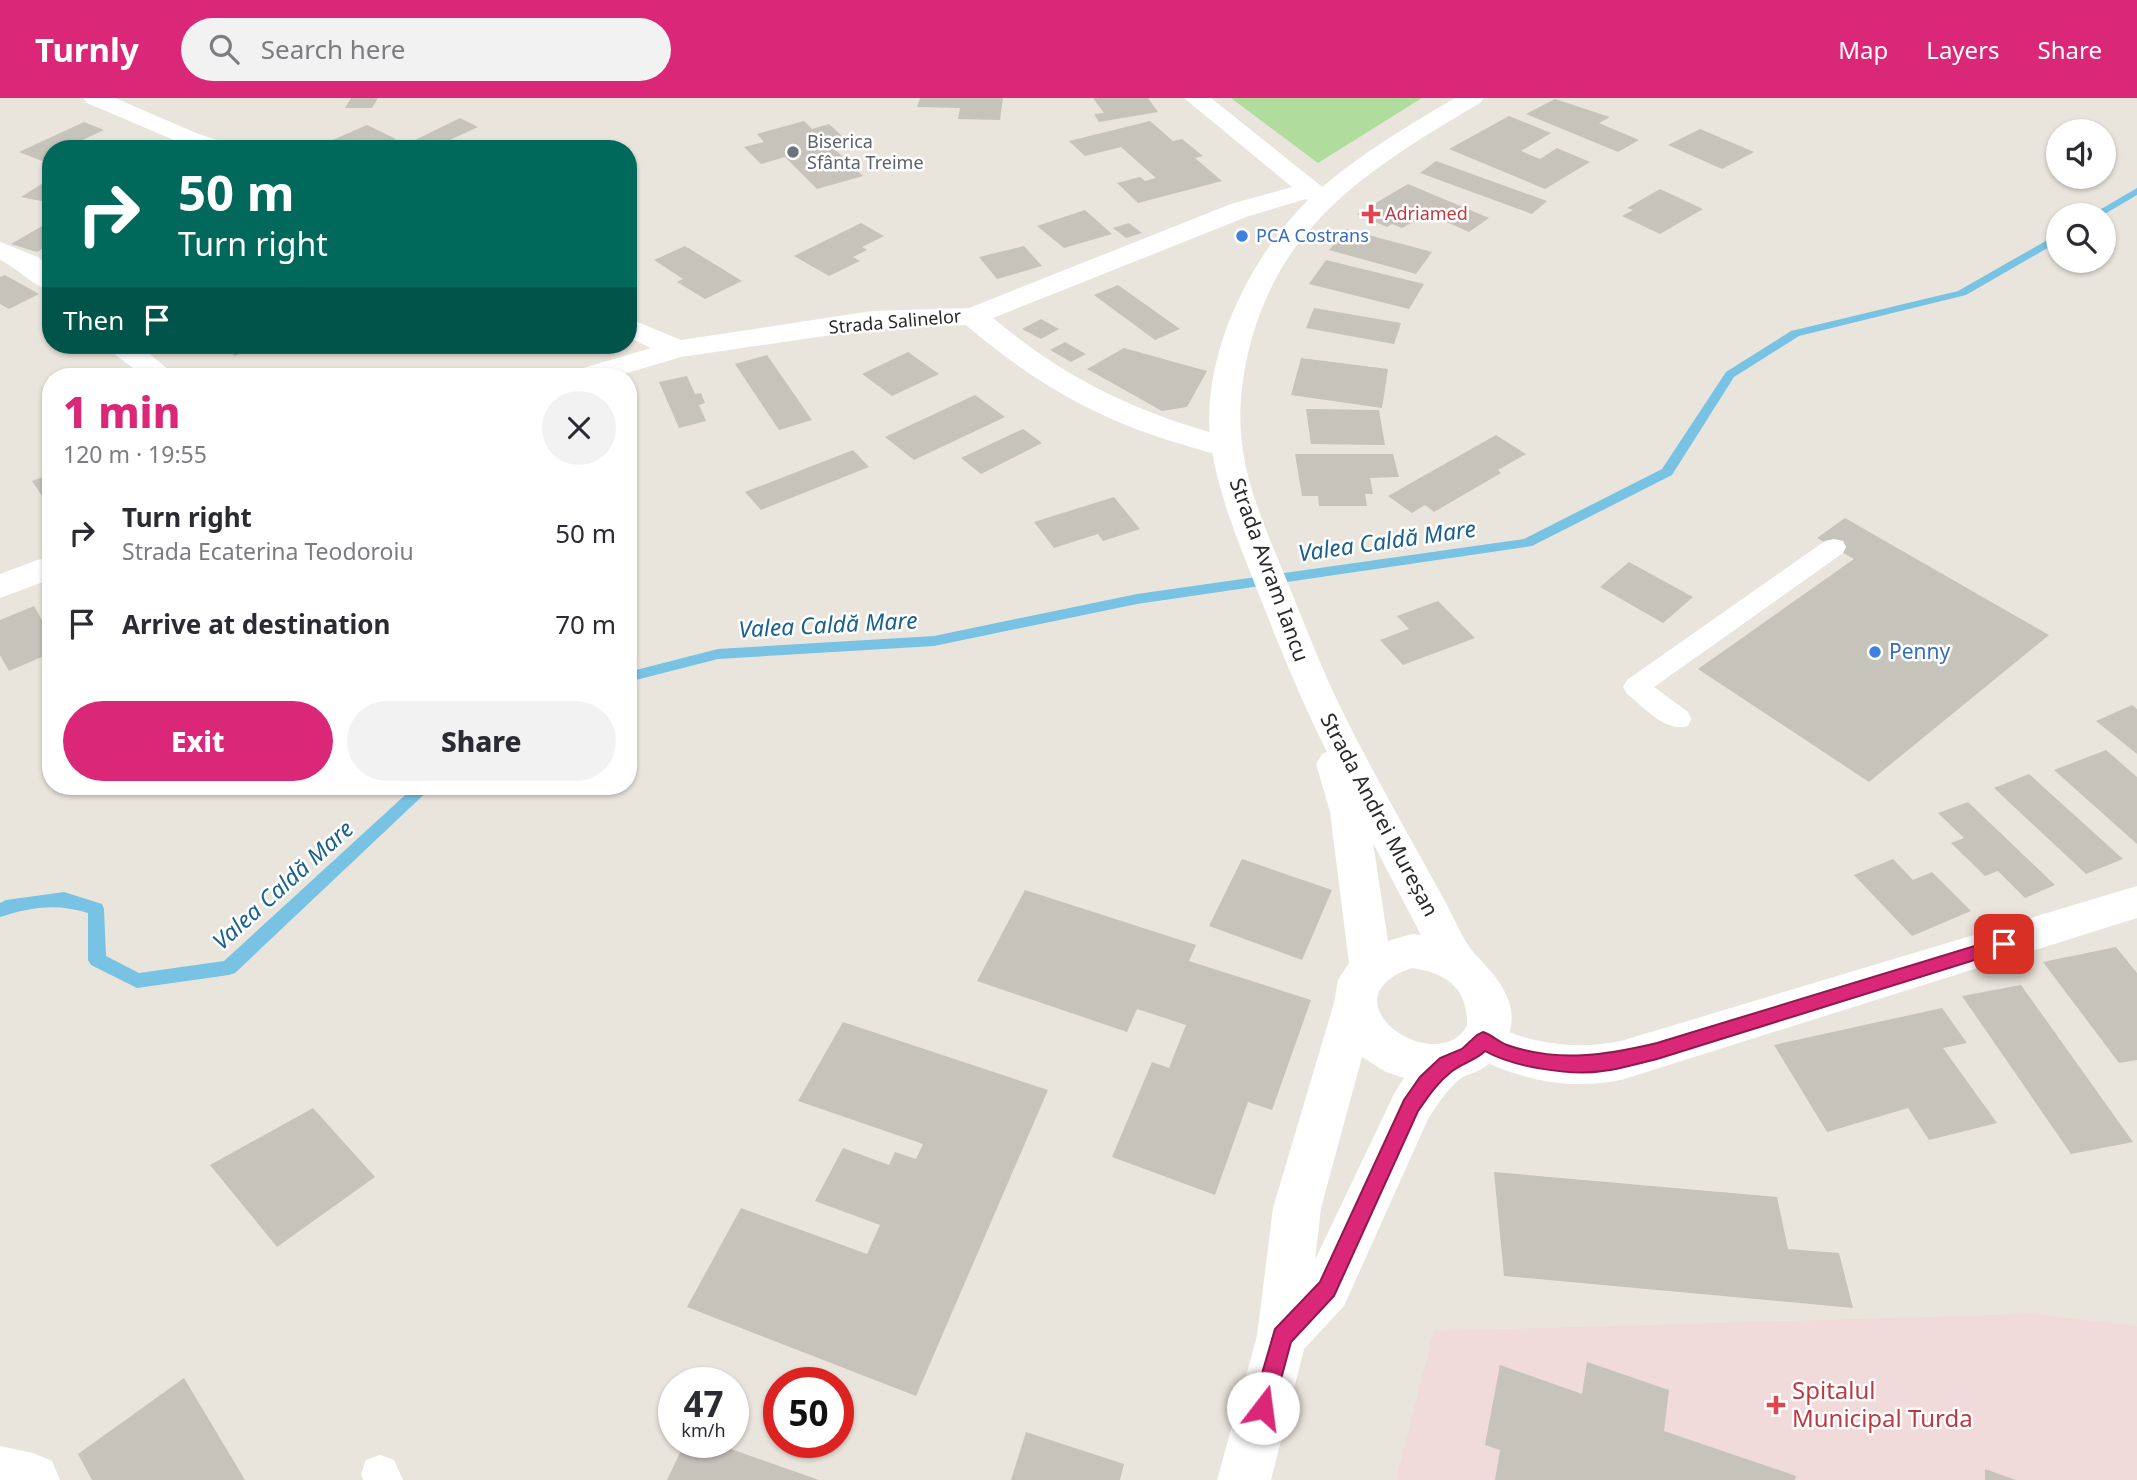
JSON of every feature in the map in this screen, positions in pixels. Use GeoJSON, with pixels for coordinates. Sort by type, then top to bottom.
{"type":"FeatureCollection","features":[{"type":"Feature","properties":{"kind":"street"},"geometry":{"type":"LineString","coordinates":[[94,98],[126,103],[201,140]]}},
{"type":"Feature","properties":{"kind":"street"},"geometry":{"type":"LineString","coordinates":[[1196,98],[1316,194]]}},
{"type":"Feature","properties":{"kind":"street","name":"Strada Avram Iancu"},"geometry":{"type":"LineString","coordinates":[[1315,691],[1248,522],[1227,447],[1230,373],[1242,322],[1257,285],[1316,194],[1472,98]]}},
{"type":"Feature","properties":{"kind":"street","name":"Strada Salinelor"},"geometry":{"type":"LineString","coordinates":[[614,368],[677,349],[872,320],[973,316],[1240,210],[1316,194]]}},
{"type":"Feature","properties":{"kind":"street"},"geometry":{"type":"LineString","coordinates":[[0,250],[39,257]]}},
{"type":"Feature","properties":{"kind":"street"},"geometry":{"type":"LineString","coordinates":[[973,316],[1018,354],[1059,382],[1114,410],[1174,434],[1227,447]]}},
{"type":"Feature","properties":{"kind":"street"},"geometry":{"type":"LineString","coordinates":[[637,330],[677,349]]}},
{"type":"Feature","properties":{"kind":"street"},"geometry":{"type":"LineString","coordinates":[[133,354],[151,368]]}},
{"type":"Feature","properties":{"kind":"street"},"geometry":{"type":"LineString","coordinates":[[0,587],[42,570]]}},
{"type":"Feature","properties":{"kind":"street","name":"Strada Andrei Mureșan"},"geometry":{"type":"LineString","coordinates":[[1315,691],[1458,964]]}},
{"type":"Feature","properties":{"kind":"street","name":"Strada Andrei Mureșan"},"geometry":{"type":"LineString","coordinates":[[1315,691],[1349,812],[1362,984],[1360,1024],[1375,1043],[1397,1057],[1422,1064],[1465,1052]]}},
{"type":"Feature","properties":{"kind":"street"},"geometry":{"type":"LineString","coordinates":[[1465,1052],[1503,1052],[1565,1064],[1602,1064],[1657,1051],[2137,902]]}},
{"type":"Feature","properties":{"kind":"street","name":"Strada Andrei Mureșan"},"geometry":{"type":"LineString","coordinates":[[1244,1480],[1282,1336],[1297,1208],[1362,984],[1389,954],[1412,951],[1436,954],[1458,964],[1476,980],[1488,999],[1490,1021],[1465,1052],[1426,1083],[1411,1106],[1327,1289],[1282,1336]]}},
{"type":"Feature","properties":{"kind":"street"},"geometry":{"type":"LineString","coordinates":[[0,1473],[33,1480]]}},
{"type":"Feature","properties":{"kind":"lane"},"geometry":{"type":"LineString","coordinates":[[1678,719],[1636,687],[1834,547]]}},
{"type":"Feature","properties":{"kind":"shaded area","name":"Spitalul Municipal Turda"},"geometry":{"type":"Polygon","coordinates":[[[2033,1314],[2137,1326],[2137,1480],[1396,1480],[1434,1331],[2033,1314]]]}},
{"type":"Feature","properties":{"kind":"green space"},"geometry":{"type":"Polygon","coordinates":[[[1231,98],[1422,98],[1318,163],[1231,98]]]}},
{"type":"Feature","properties":{"kind":"building"},"geometry":{"type":"Polygon","coordinates":[[[351,98],[378,98],[372,108],[345,108],[351,98]]]}},
{"type":"Feature","properties":{"kind":"building"},"geometry":{"type":"Polygon","coordinates":[[[920,98],[1003,98],[1000,120],[958,119],[960,108],[917,107],[920,98]]]}},
{"type":"Feature","properties":{"kind":"building"},"geometry":{"type":"Polygon","coordinates":[[[1093,98],[1148,98],[1158,112],[1099,122],[1094,114],[1104,113],[1093,98]]]}},
{"type":"Feature","properties":{"kind":"building"},"geometry":{"type":"Polygon","coordinates":[[[1555,99],[1610,117],[1599,123],[1639,140],[1618,152],[1526,114],[1555,99]]]}},
{"type":"Feature","properties":{"kind":"building"},"geometry":{"type":"Polygon","coordinates":[[[1509,116],[1551,133],[1521,151],[1540,159],[1557,148],[1590,162],[1545,189],[1449,149],[1509,116]]]}},
{"type":"Feature","properties":{"kind":"building"},"geometry":{"type":"Polygon","coordinates":[[[460,118],[478,127],[450,140],[415,140],[460,118]]]}},
{"type":"Feature","properties":{"kind":"building","name":"Biserica Sfânta Treime"},"geometry":{"type":"Polygon","coordinates":[[[804,121],[812,129],[829,124],[844,138],[828,143],[863,176],[817,189],[785,157],[761,164],[744,147],[764,142],[757,134],[804,121]]]}},
{"type":"Feature","properties":{"kind":"building"},"geometry":{"type":"Polygon","coordinates":[[[1150,121],[1173,141],[1182,139],[1203,156],[1195,158],[1222,181],[1138,203],[1117,183],[1140,177],[1145,181],[1156,178],[1121,147],[1085,156],[1069,141],[1150,121]]]}},
{"type":"Feature","properties":{"kind":"building"},"geometry":{"type":"Polygon","coordinates":[[[84,122],[104,130],[83,140],[45,140],[84,122]]]}},
{"type":"Feature","properties":{"kind":"building"},"geometry":{"type":"Polygon","coordinates":[[[367,125],[396,139],[394,140],[333,140],[367,125]]]}},
{"type":"Feature","properties":{"kind":"building"},"geometry":{"type":"Polygon","coordinates":[[[1700,129],[1754,152],[1722,169],[1668,145],[1700,129]]]}},
{"type":"Feature","properties":{"kind":"building"},"geometry":{"type":"Polygon","coordinates":[[[42,141],[42,161],[19,152],[42,141]]]}},
{"type":"Feature","properties":{"kind":"building"},"geometry":{"type":"Polygon","coordinates":[[[1436,161],[1547,201],[1532,214],[1420,173],[1436,161]]]}},
{"type":"Feature","properties":{"kind":"building"},"geometry":{"type":"Polygon","coordinates":[[[42,184],[42,201],[21,197],[42,184]]]}},
{"type":"Feature","properties":{"kind":"building"},"geometry":{"type":"Polygon","coordinates":[[[1408,184],[1489,218],[1469,232],[1415,208],[1402,215],[1415,221],[1402,228],[1392,224],[1387,227],[1357,214],[1408,184]]]}},
{"type":"Feature","properties":{"kind":"building"},"geometry":{"type":"Polygon","coordinates":[[[1660,189],[1703,209],[1660,234],[1622,216],[1633,210],[1627,208],[1660,189]]]}},
{"type":"Feature","properties":{"kind":"building"},"geometry":{"type":"Polygon","coordinates":[[[1085,210],[1112,234],[1064,248],[1037,226],[1085,210]]]}},
{"type":"Feature","properties":{"kind":"building"},"geometry":{"type":"Polygon","coordinates":[[[861,223],[884,236],[862,247],[867,250],[853,257],[860,261],[829,276],[794,256],[861,223]]]}},
{"type":"Feature","properties":{"kind":"building"},"geometry":{"type":"Polygon","coordinates":[[[1129,223],[1142,233],[1126,238],[1113,228],[1129,223]]]}},
{"type":"Feature","properties":{"kind":"building"},"geometry":{"type":"Polygon","coordinates":[[[42,226],[42,249],[37,252],[11,244],[42,226]]]}},
{"type":"Feature","properties":{"kind":"building"},"geometry":{"type":"Polygon","coordinates":[[[1346,229],[1432,252],[1416,274],[1329,250],[1346,229]]]}},
{"type":"Feature","properties":{"kind":"building"},"geometry":{"type":"Polygon","coordinates":[[[685,246],[742,281],[705,299],[677,282],[683,279],[654,260],[685,246]]]}},
{"type":"Feature","properties":{"kind":"building"},"geometry":{"type":"Polygon","coordinates":[[[1024,246],[1042,266],[997,279],[979,257],[1024,246]]]}},
{"type":"Feature","properties":{"kind":"building"},"geometry":{"type":"Polygon","coordinates":[[[1326,260],[1424,284],[1409,309],[1309,284],[1326,260]]]}},
{"type":"Feature","properties":{"kind":"building"},"geometry":{"type":"Polygon","coordinates":[[[5,275],[39,294],[9,309],[0,304],[0,277],[5,275]]]}},
{"type":"Feature","properties":{"kind":"building"},"geometry":{"type":"Polygon","coordinates":[[[1118,285],[1180,329],[1155,340],[1094,295],[1118,285]]]}},
{"type":"Feature","properties":{"kind":"building"},"geometry":{"type":"Polygon","coordinates":[[[1314,308],[1401,323],[1394,344],[1306,328],[1314,308]]]}},
{"type":"Feature","properties":{"kind":"building"},"geometry":{"type":"Polygon","coordinates":[[[1041,319],[1059,329],[1041,339],[1022,329],[1041,319]]]}},
{"type":"Feature","properties":{"kind":"building"},"geometry":{"type":"Polygon","coordinates":[[[1065,342],[1086,354],[1071,362],[1050,350],[1065,342]]]}},
{"type":"Feature","properties":{"kind":"building"},"geometry":{"type":"Polygon","coordinates":[[[1124,348],[1207,371],[1187,407],[1162,411],[1087,369],[1124,348]]]}},
{"type":"Feature","properties":{"kind":"building"},"geometry":{"type":"Polygon","coordinates":[[[908,352],[939,374],[892,396],[862,374],[908,352]]]}},
{"type":"Feature","properties":{"kind":"building"},"geometry":{"type":"Polygon","coordinates":[[[767,355],[812,420],[779,430],[735,364],[767,355]]]}},
{"type":"Feature","properties":{"kind":"building"},"geometry":{"type":"Polygon","coordinates":[[[1301,358],[1388,369],[1382,408],[1291,395],[1301,358]]]}},
{"type":"Feature","properties":{"kind":"building"},"geometry":{"type":"Polygon","coordinates":[[[687,376],[695,394],[701,393],[705,403],[699,405],[706,421],[679,428],[659,382],[687,376]]]}},
{"type":"Feature","properties":{"kind":"building"},"geometry":{"type":"Polygon","coordinates":[[[975,395],[1005,417],[914,460],[885,437],[975,395]]]}},
{"type":"Feature","properties":{"kind":"building"},"geometry":{"type":"Polygon","coordinates":[[[1306,409],[1379,410],[1385,445],[1311,444],[1306,409]]]}},
{"type":"Feature","properties":{"kind":"building"},"geometry":{"type":"Polygon","coordinates":[[[1023,429],[1042,443],[981,474],[961,458],[1023,429]]]}},
{"type":"Feature","properties":{"kind":"building"},"geometry":{"type":"Polygon","coordinates":[[[1496,435],[1526,454],[1498,470],[1501,473],[1434,512],[1425,505],[1412,513],[1388,496],[1496,435]]]}},
{"type":"Feature","properties":{"kind":"building"},"geometry":{"type":"Polygon","coordinates":[[[853,450],[869,467],[761,510],[745,492],[853,450]]]}},
{"type":"Feature","properties":{"kind":"building"},"geometry":{"type":"Polygon","coordinates":[[[1295,454],[1393,454],[1399,477],[1370,478],[1373,494],[1365,494],[1367,506],[1319,506],[1318,496],[1302,496],[1295,454]]]}},
{"type":"Feature","properties":{"kind":"building"},"geometry":{"type":"Polygon","coordinates":[[[42,477],[42,496],[32,481],[42,477]]]}},
{"type":"Feature","properties":{"kind":"building"},"geometry":{"type":"Polygon","coordinates":[[[1114,497],[1140,529],[1103,541],[1098,534],[1054,548],[1034,522],[1114,497]]]}},
{"type":"Feature","properties":{"kind":"building","name":"Penny"},"geometry":{"type":"Polygon","coordinates":[[[1845,518],[2049,635],[1869,782],[1698,669],[1854,559],[1817,538],[1845,518]]]}},
{"type":"Feature","properties":{"kind":"building"},"geometry":{"type":"Polygon","coordinates":[[[1629,562],[1693,597],[1663,623],[1600,587],[1629,562]]]}},
{"type":"Feature","properties":{"kind":"building"},"geometry":{"type":"Polygon","coordinates":[[[1438,601],[1475,638],[1403,665],[1380,640],[1409,629],[1397,616],[1438,601]]]}},
{"type":"Feature","properties":{"kind":"building"},"geometry":{"type":"Polygon","coordinates":[[[34,606],[42,620],[42,657],[9,671],[0,655],[0,620],[34,606]]]}},
{"type":"Feature","properties":{"kind":"building"},"geometry":{"type":"Polygon","coordinates":[[[2132,705],[2137,709],[2137,754],[2096,721],[2132,705]]]}},
{"type":"Feature","properties":{"kind":"building"},"geometry":{"type":"Polygon","coordinates":[[[2106,750],[2137,777],[2137,844],[2054,770],[2106,750]]]}},
{"type":"Feature","properties":{"kind":"building"},"geometry":{"type":"Polygon","coordinates":[[[2029,774],[2123,859],[2086,874],[1994,788],[2029,774]]]}},
{"type":"Feature","properties":{"kind":"building"},"geometry":{"type":"Polygon","coordinates":[[[1968,802],[2055,885],[2025,898],[1998,871],[1985,876],[1951,843],[1964,838],[1938,813],[1968,802]]]}},
{"type":"Feature","properties":{"kind":"building"},"geometry":{"type":"Polygon","coordinates":[[[1242,859],[1332,890],[1302,960],[1209,926],[1242,859]]]}},
{"type":"Feature","properties":{"kind":"building"},"geometry":{"type":"Polygon","coordinates":[[[1893,859],[1913,880],[1932,872],[1971,911],[1912,936],[1854,875],[1893,859]]]}},
{"type":"Feature","properties":{"kind":"building"},"geometry":{"type":"Polygon","coordinates":[[[1025,890],[1196,945],[1189,961],[1311,1000],[1272,1110],[1248,1102],[1215,1195],[1112,1157],[1152,1062],[1169,1068],[1186,1025],[1137,1009],[1127,1032],[977,981],[1025,890]]]}},
{"type":"Feature","properties":{"kind":"building"},"geometry":{"type":"Polygon","coordinates":[[[2116,947],[2137,973],[2137,1060],[2119,1063],[2043,962],[2116,947]]]}},
{"type":"Feature","properties":{"kind":"building"},"geometry":{"type":"Polygon","coordinates":[[[2021,985],[2133,1142],[2071,1154],[1962,996],[2021,985]]]}},
{"type":"Feature","properties":{"kind":"building"},"geometry":{"type":"Polygon","coordinates":[[[1942,1008],[1967,1043],[1943,1048],[1997,1123],[1929,1140],[1908,1108],[1827,1132],[1774,1045],[1942,1008]]]}},
{"type":"Feature","properties":{"kind":"building"},"geometry":{"type":"Polygon","coordinates":[[[843,1022],[1048,1090],[916,1396],[854,1372],[854,1367],[841,1367],[687,1307],[741,1208],[867,1254],[880,1225],[815,1201],[843,1148],[889,1165],[895,1152],[916,1159],[923,1144],[798,1101],[843,1022]]]}},
{"type":"Feature","properties":{"kind":"building"},"geometry":{"type":"Polygon","coordinates":[[[313,1108],[375,1177],[277,1247],[210,1165],[313,1108]]]}},
{"type":"Feature","properties":{"kind":"building"},"geometry":{"type":"Polygon","coordinates":[[[1494,1172],[1777,1197],[1788,1249],[1839,1253],[1853,1308],[1504,1276],[1494,1172]]]}},
{"type":"Feature","properties":{"kind":"building"},"geometry":{"type":"Polygon","coordinates":[[[1587,1362],[1669,1390],[1664,1431],[1796,1476],[1795,1480],[1495,1480],[1500,1450],[1485,1445],[1500,1365],[1582,1394],[1587,1362]]]}},
{"type":"Feature","properties":{"kind":"building"},"geometry":{"type":"Polygon","coordinates":[[[184,1378],[245,1480],[92,1480],[78,1454],[184,1378]]]}},
{"type":"Feature","properties":{"kind":"building"},"geometry":{"type":"Polygon","coordinates":[[[1026,1432],[1124,1464],[1120,1480],[1011,1480],[1026,1432]]]}},
{"type":"Feature","properties":{"kind":"building"},"geometry":{"type":"Polygon","coordinates":[[[749,1455],[819,1480],[667,1480],[677,1458],[749,1458],[749,1455]]]}},
{"type":"Feature","properties":{"kind":"building"},"geometry":{"type":"Polygon","coordinates":[[[1985,1469],[2016,1480],[1985,1480],[1985,1469]]]}},
{"type":"Feature","properties":{"kind":"waterway","name":"Valea Caldă Mare"},"geometry":{"type":"LineString","coordinates":[[2116,203],[2137,191]]}},
{"type":"Feature","properties":{"kind":"waterway","name":"Valea Caldă Mare"},"geometry":{"type":"LineString","coordinates":[[637,675],[718,654],[934,641],[1137,599],[1527,543],[1667,472],[1730,375],[1795,333],[1962,293],[2046,244]]}},
{"type":"Feature","properties":{"kind":"waterway","name":"Valea Caldă Mare"},"geometry":{"type":"LineString","coordinates":[[0,910],[12,905],[64,899],[96,909],[97,960],[137,981],[229,968],[415,795]]}},
{"type":"Feature","properties":{"kind":"place","name":"Biserica Sfânta Treime"},"geometry":{"type":"Point","coordinates":[793,152]}},
{"type":"Feature","properties":{"kind":"place","name":"Adriamed"},"geometry":{"type":"Point","coordinates":[1371,214]}},
{"type":"Feature","properties":{"kind":"place","name":"PCA Costrans"},"geometry":{"type":"Point","coordinates":[1242,236]}},
{"type":"Feature","properties":{"kind":"place","name":"Penny"},"geometry":{"type":"Point","coordinates":[1875,652]}},
{"type":"Feature","properties":{"kind":"place","name":"Spitalul Municipal Turda"},"geometry":{"type":"Point","coordinates":[1776,1405]}},
{"type":"Feature","properties":{"kind":"route"},"geometry":{"type":"LineString","coordinates":[[1263,1408],[1282,1336],[1327,1289],[1411,1106],[1426,1083],[1447,1064],[1469,1055],[1483,1040],[1503,1052],[1565,1064],[1602,1064],[1657,1051],[2004,944]]}}]}
